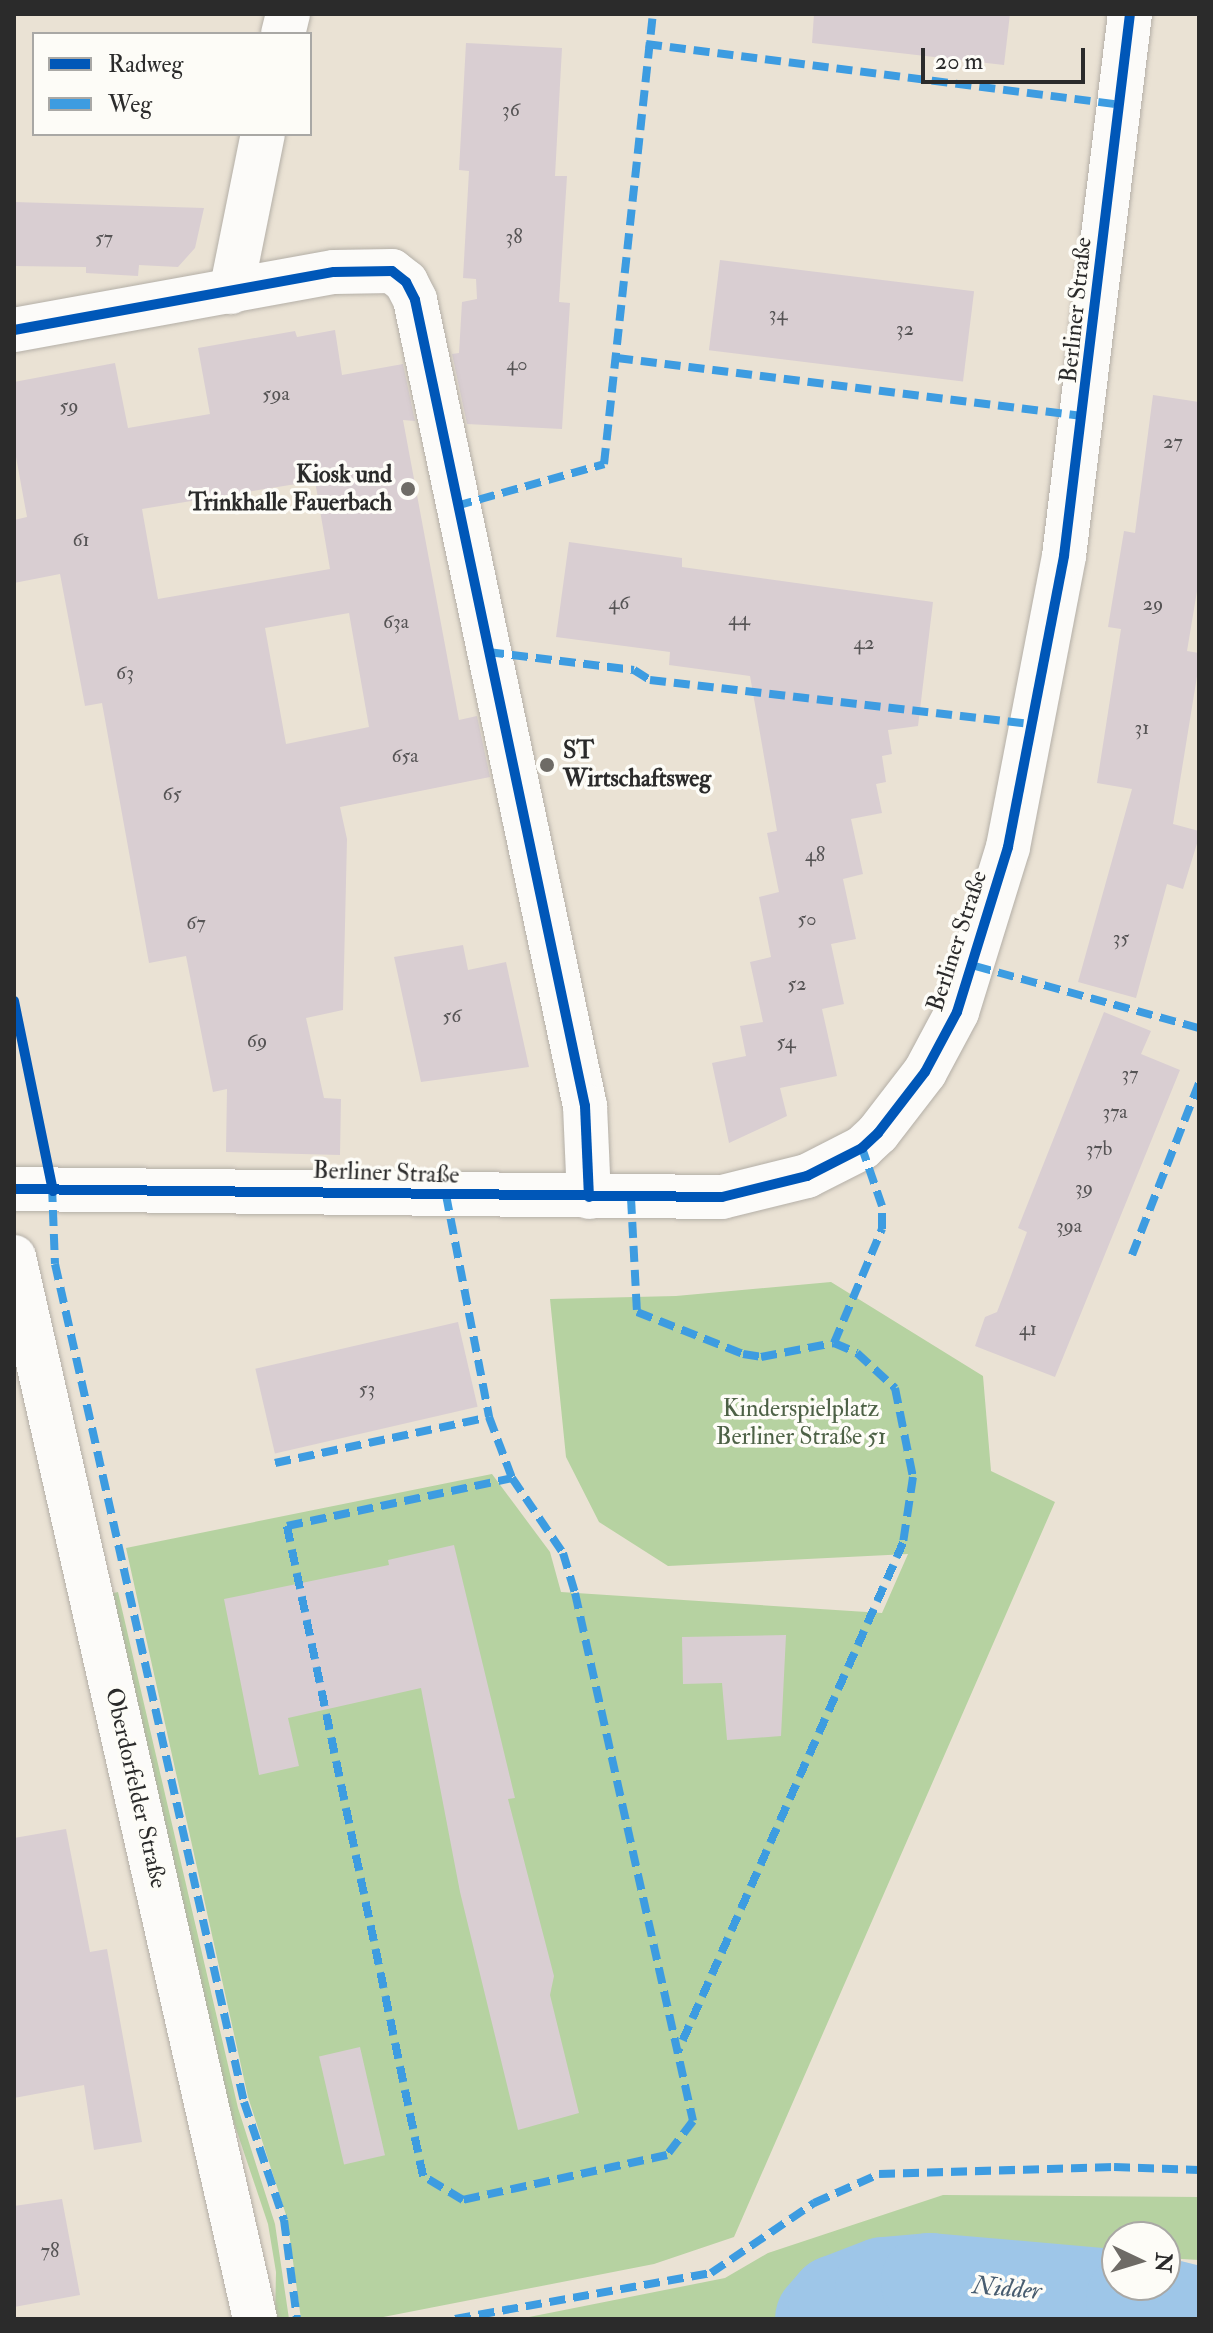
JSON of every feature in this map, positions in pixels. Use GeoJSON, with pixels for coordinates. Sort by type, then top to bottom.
{"type":"FeatureCollection","features":[{"type":"Feature","properties":{"kind":"street","name":"Berliner Straße"},"geometry":{"type":"LineString","coordinates":[[14,1189],[722,1197],[807,1176],[862,1148],[905,1101],[957,1012],[1008,847],[1064,556],[1130,14]]}},
{"type":"Feature","properties":{"kind":"street"},"geometry":{"type":"LineString","coordinates":[[231,292],[263,136]]}},
{"type":"Feature","properties":{"kind":"street"},"geometry":{"type":"LineString","coordinates":[[14,330],[334,272],[392,271],[406,282],[415,300],[585,1106],[589,1197]]}},
{"type":"Feature","properties":{"kind":"street","name":"Oberdorfelder Straße"},"geometry":{"type":"LineString","coordinates":[[14,1257],[255,2319]]}},
{"type":"Feature","properties":{"kind":"green space","name":"Kinderspielplatz Berliner Straße 51"},"geometry":{"type":"Polygon","coordinates":[[[831,1282],[983,1376],[991,1471],[1055,1502],[734,2237],[654,2264],[373,2319],[301,2319],[287,2218],[248,2097],[126,1548],[492,1474],[550,1552],[561,1592],[882,1613],[908,1554],[668,1566],[599,1522],[566,1457],[550,1299],[676,1296],[831,1282]]]}},
{"type":"Feature","properties":{"kind":"green space"},"geometry":{"type":"Polygon","coordinates":[[[118,1592],[238,2108],[275,2224],[289,2319],[275,2319],[276,2272],[268,2224],[230,2111],[109,1594],[118,1592]]]}},
{"type":"Feature","properties":{"kind":"green space"},"geometry":{"type":"Polygon","coordinates":[[[943,2195],[1199,2197],[1199,2260],[1181,2259],[1181,2221],[1101,2221],[1101,2257],[858,2254],[800,2278],[789,2319],[519,2319],[725,2278],[768,2253],[943,2195]]]}},
{"type":"Feature","properties":{"kind":"building"},"geometry":{"type":"Polygon","coordinates":[[[814,14],[1010,14],[1004,65],[812,43],[814,14]]]}},
{"type":"Feature","properties":{"kind":"building"},"geometry":{"type":"Polygon","coordinates":[[[466,43],[562,48],[555,176],[567,176],[559,302],[570,303],[562,429],[467,424],[452,354],[459,353],[462,302],[477,299],[476,279],[463,278],[469,171],[459,170],[466,43]]]}},
{"type":"Feature","properties":{"kind":"building"},"geometry":{"type":"Polygon","coordinates":[[[14,202],[204,208],[195,248],[178,267],[139,265],[138,276],[86,273],[86,267],[14,266],[14,202]]]}},
{"type":"Feature","properties":{"kind":"building"},"geometry":{"type":"Polygon","coordinates":[[[720,260],[974,291],[963,382],[709,350],[720,260]]]}},
{"type":"Feature","properties":{"kind":"building"},"geometry":{"type":"Polygon","coordinates":[[[335,330],[342,375],[403,364],[415,421],[403,420],[459,720],[477,716],[490,777],[340,807],[347,839],[343,1010],[306,1018],[324,1098],[341,1099],[340,1155],[226,1152],[227,1089],[213,1092],[186,956],[149,963],[102,703],[85,706],[60,574],[14,583],[14,520],[27,517],[14,446],[14,382],[115,363],[128,428],[210,414],[198,348],[295,331],[297,337],[335,330]],[[315,481],[142,509],[158,599],[330,569],[315,481]],[[349,613],[265,628],[286,744],[369,727],[349,613]]]}},
{"type":"Feature","properties":{"kind":"building"},"geometry":{"type":"Polygon","coordinates":[[[1153,395],[1199,402],[1199,579],[1187,651],[1199,653],[1199,664],[1173,824],[1199,831],[1199,837],[1183,889],[1167,884],[1136,998],[1078,982],[1132,789],[1097,783],[1121,629],[1108,627],[1124,531],[1135,533],[1153,395]]]}},
{"type":"Feature","properties":{"kind":"building"},"geometry":{"type":"Polygon","coordinates":[[[569,542],[682,558],[682,567],[933,602],[918,726],[888,730],[892,754],[882,756],[886,782],[876,784],[882,813],[851,819],[863,874],[843,879],[856,939],[831,944],[844,1004],[822,1009],[837,1076],[780,1088],[787,1116],[729,1143],[712,1063],[746,1056],[740,1026],[763,1022],[750,962],[771,957],[759,897],[779,892],[767,833],[777,831],[750,676],[669,665],[670,652],[556,637],[569,542]]]}},
{"type":"Feature","properties":{"kind":"building"},"geometry":{"type":"Polygon","coordinates":[[[463,945],[468,970],[506,962],[529,1067],[421,1082],[394,957],[463,945]]]}},
{"type":"Feature","properties":{"kind":"building"},"geometry":{"type":"Polygon","coordinates":[[[1104,1012],[1151,1031],[1141,1054],[1180,1070],[1055,1377],[975,1346],[985,1317],[997,1312],[1027,1232],[1018,1228],[1104,1012]]]}},
{"type":"Feature","properties":{"kind":"building"},"geometry":{"type":"Polygon","coordinates":[[[458,1322],[478,1407],[275,1454],[255,1369],[458,1322]]]}},
{"type":"Feature","properties":{"kind":"building"},"geometry":{"type":"Polygon","coordinates":[[[454,1545],[515,1798],[508,1799],[554,1976],[550,1995],[579,2113],[518,2130],[460,1892],[421,1688],[288,1718],[299,1766],[259,1775],[224,1599],[389,1565],[388,1560],[454,1545]]]}},
{"type":"Feature","properties":{"kind":"building"},"geometry":{"type":"Polygon","coordinates":[[[786,1635],[781,1736],[727,1740],[722,1683],[683,1684],[682,1637],[786,1635]]]}},
{"type":"Feature","properties":{"kind":"building"},"geometry":{"type":"Polygon","coordinates":[[[66,1829],[90,1952],[107,1949],[142,2142],[94,2150],[84,2085],[14,2098],[14,1838],[66,1829]]]}},
{"type":"Feature","properties":{"kind":"building"},"geometry":{"type":"Polygon","coordinates":[[[360,2047],[385,2155],[344,2165],[319,2056],[360,2047]]]}},
{"type":"Feature","properties":{"kind":"building"},"geometry":{"type":"Polygon","coordinates":[[[62,2199],[80,2295],[14,2307],[14,2206],[62,2199]]]}},
{"type":"Feature","properties":{"kind":"waterway","name":"Nidder"},"geometry":{"type":"LineString","coordinates":[[824,2319],[837,2304],[884,2286],[930,2282],[1135,2300],[1199,2316]]}},
{"type":"Feature","properties":{"kind":"marked path"},"geometry":{"type":"LineString","coordinates":[[456,506],[604,464],[653,14]]}},
{"type":"Feature","properties":{"kind":"marked path"},"geometry":{"type":"LineString","coordinates":[[646,44],[1119,105]]}},
{"type":"Feature","properties":{"kind":"marked path"},"geometry":{"type":"LineString","coordinates":[[617,358],[1084,416]]}},
{"type":"Feature","properties":{"kind":"marked path"},"geometry":{"type":"LineString","coordinates":[[488,652],[634,670],[650,680],[1032,724]]}},
{"type":"Feature","properties":{"kind":"marked path"},"geometry":{"type":"LineString","coordinates":[[975,966],[1199,1028]]}},
{"type":"Feature","properties":{"kind":"marked path"},"geometry":{"type":"LineString","coordinates":[[1132,1255],[1199,1083]]}},
{"type":"Feature","properties":{"kind":"marked path"},"geometry":{"type":"LineString","coordinates":[[834,1343],[882,1229],[882,1206],[862,1148]]}},
{"type":"Feature","properties":{"kind":"marked path"},"geometry":{"type":"LineString","coordinates":[[52,1186],[55,1264],[244,2102],[284,2220],[297,2319]]}},
{"type":"Feature","properties":{"kind":"marked path"},"geometry":{"type":"LineString","coordinates":[[446,1195],[489,1417],[512,1478],[563,1553],[575,1593],[693,2121],[667,2155],[463,2200],[423,2176],[287,1526],[512,1478]]}},
{"type":"Feature","properties":{"kind":"marked path"},"geometry":{"type":"LineString","coordinates":[[631,1198],[637,1312],[743,1354],[761,1357],[834,1343],[857,1353],[895,1388],[913,1477],[903,1543],[678,2051]]}},
{"type":"Feature","properties":{"kind":"marked path"},"geometry":{"type":"LineString","coordinates":[[275,1463],[489,1417]]}},
{"type":"Feature","properties":{"kind":"marked path"},"geometry":{"type":"LineString","coordinates":[[455,2319],[711,2273],[814,2203],[879,2174],[1114,2167],[1199,2170]]}},
{"type":"Feature","properties":{"kind":"cycle path"},"geometry":{"type":"LineString","coordinates":[[14,1189],[722,1197],[807,1176],[862,1148],[878,1133],[925,1072],[957,1012],[1008,847],[1064,556],[1130,14]]}},
{"type":"Feature","properties":{"kind":"cycle path"},"geometry":{"type":"LineString","coordinates":[[14,330],[334,272],[392,271],[406,282],[415,300],[585,1106],[589,1197]]}},
{"type":"Feature","properties":{"kind":"cycle path"},"geometry":{"type":"LineString","coordinates":[[14,1001],[53,1191]]}},
{"type":"Feature","properties":{"kind":"place","name":"Kiosk und Trinkhalle Fauerbach"},"geometry":{"type":"Point","coordinates":[408,489]}},
{"type":"Feature","properties":{"kind":"place","name":"ST Wirtschaftsweg"},"geometry":{"type":"Point","coordinates":[547,765]}}]}
